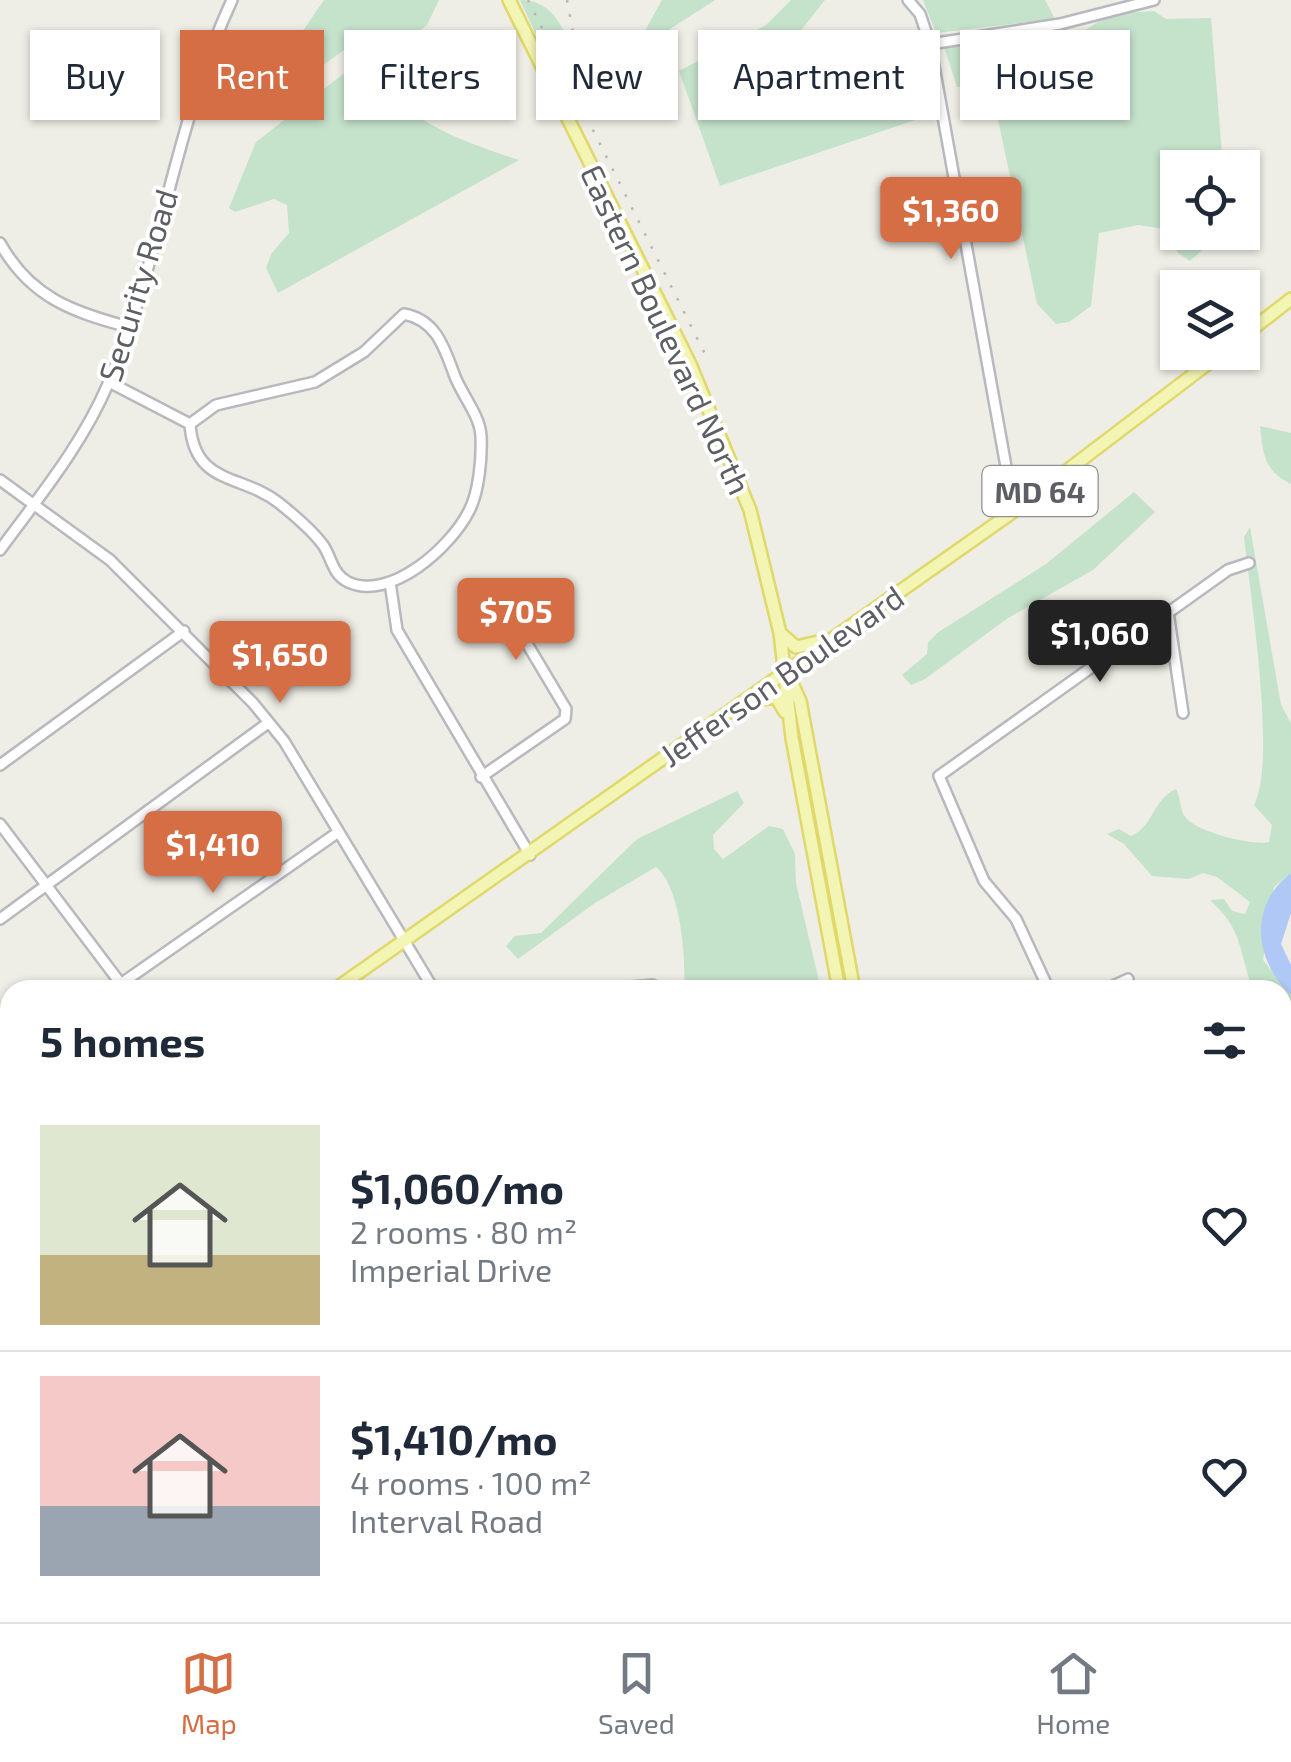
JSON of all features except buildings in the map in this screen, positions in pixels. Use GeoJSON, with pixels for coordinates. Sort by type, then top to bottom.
{"type":"FeatureCollection","features":[{"type":"Feature","properties":{"kind":"main road","name":"Eastern Boulevard North"},"geometry":{"type":"LineString","coordinates":[[509,0],[712,410],[750,510],[780,633],[792,738],[837,980]]}},
{"type":"Feature","properties":{"kind":"main road"},"geometry":{"type":"LineString","coordinates":[[1260,323],[1291,298]]}},
{"type":"Feature","properties":{"kind":"main road","name":"Jefferson Boulevard"},"geometry":{"type":"LineString","coordinates":[[348,980],[1014,511],[1199,370]]}},
{"type":"Feature","properties":{"kind":"main road"},"geometry":{"type":"LineString","coordinates":[[780,633],[796,647],[808,648],[853,623]]}},
{"type":"Feature","properties":{"kind":"main road","name":"Eastern Boulevard North"},"geometry":{"type":"LineString","coordinates":[[787,671],[800,701],[852,980]]}},
{"type":"Feature","properties":{"kind":"main road"},"geometry":{"type":"LineString","coordinates":[[732,710],[766,695],[776,697],[783,704],[792,738]]}},
{"type":"Feature","properties":{"kind":"street","name":"Security Road"},"geometry":{"type":"LineString","coordinates":[[0,550],[84,430],[109,382],[191,105],[232,0]]}},
{"type":"Feature","properties":{"kind":"street"},"geometry":{"type":"LineString","coordinates":[[908,0],[920,14],[925,30]]}},
{"type":"Feature","properties":{"kind":"street"},"geometry":{"type":"LineString","coordinates":[[940,42],[1060,24],[1154,0]]}},
{"type":"Feature","properties":{"kind":"street"},"geometry":{"type":"LineString","coordinates":[[940,100],[1014,511]]}},
{"type":"Feature","properties":{"kind":"street"},"geometry":{"type":"LineString","coordinates":[[0,243],[20,275],[46,298],[128,327]]}},
{"type":"Feature","properties":{"kind":"street"},"geometry":{"type":"LineString","coordinates":[[404,314],[426,323],[442,341],[479,426],[476,482],[463,521],[419,568],[390,582],[362,586],[342,578],[321,542],[278,502],[210,470],[192,445],[190,424],[216,405],[315,382],[364,352],[404,314]]}},
{"type":"Feature","properties":{"kind":"street"},"geometry":{"type":"LineString","coordinates":[[109,382],[190,424]]}},
{"type":"Feature","properties":{"kind":"street"},"geometry":{"type":"LineString","coordinates":[[0,480],[110,560],[184,631],[284,741],[427,980]]}},
{"type":"Feature","properties":{"kind":"street"},"geometry":{"type":"LineString","coordinates":[[1044,980],[1016,919],[984,881],[939,776],[1228,570],[1249,562]]}},
{"type":"Feature","properties":{"kind":"street"},"geometry":{"type":"LineString","coordinates":[[390,582],[397,630],[530,855]]}},
{"type":"Feature","properties":{"kind":"street"},"geometry":{"type":"LineString","coordinates":[[480,776],[565,720],[566,708],[501,600]]}},
{"type":"Feature","properties":{"kind":"street"},"geometry":{"type":"LineString","coordinates":[[1168,612],[1183,713]]}},
{"type":"Feature","properties":{"kind":"street"},"geometry":{"type":"LineString","coordinates":[[0,765],[184,631]]}},
{"type":"Feature","properties":{"kind":"street"},"geometry":{"type":"LineString","coordinates":[[0,919],[268,723]]}},
{"type":"Feature","properties":{"kind":"street"},"geometry":{"type":"LineString","coordinates":[[0,824],[111,980]]}},
{"type":"Feature","properties":{"kind":"street"},"geometry":{"type":"LineString","coordinates":[[126,980],[338,834]]}},
{"type":"Feature","properties":{"kind":"green space"},"geometry":{"type":"Polygon","coordinates":[[[324,0],[439,0],[421,30],[344,30],[344,50],[324,64],[324,30],[303,30],[324,0]]]}},
{"type":"Feature","properties":{"kind":"green space"},"geometry":{"type":"Polygon","coordinates":[[[520,0],[546,8],[563,30],[536,30],[536,34],[520,0]]]}},
{"type":"Feature","properties":{"kind":"green space"},"geometry":{"type":"Polygon","coordinates":[[[662,0],[715,0],[669,30],[645,30],[662,0]]]}},
{"type":"Feature","properties":{"kind":"green space"},"geometry":{"type":"Polygon","coordinates":[[[791,0],[825,0],[801,30],[757,30],[791,0]]]}},
{"type":"Feature","properties":{"kind":"green space"},"geometry":{"type":"Polygon","coordinates":[[[923,0],[1045,0],[1055,19],[940,33],[935,30],[923,0]]]}},
{"type":"Feature","properties":{"kind":"green space"},"geometry":{"type":"Polygon","coordinates":[[[1154,11],[1166,19],[1211,18],[1222,150],[1160,150],[1160,228],[1138,225],[1099,233],[1091,306],[1069,322],[1056,324],[1037,304],[998,120],[1130,120],[1130,30],[1086,30],[1110,14],[1154,11]]]}},
{"type":"Feature","properties":{"kind":"green space"},"geometry":{"type":"Polygon","coordinates":[[[960,46],[960,87],[957,87],[944,47],[960,46]]]}},
{"type":"Feature","properties":{"kind":"green space"},"geometry":{"type":"Polygon","coordinates":[[[698,61],[698,120],[915,120],[720,186],[679,71],[698,61]]]}},
{"type":"Feature","properties":{"kind":"green space"},"geometry":{"type":"Polygon","coordinates":[[[343,74],[344,120],[424,120],[453,136],[519,160],[278,293],[266,268],[271,254],[289,233],[287,205],[274,199],[235,212],[229,208],[256,142],[284,120],[324,120],[324,89],[343,74]]]}},
{"type":"Feature","properties":{"kind":"green space"},"geometry":{"type":"Polygon","coordinates":[[[1176,250],[1202,250],[1190,261],[1176,250]]]}},
{"type":"Feature","properties":{"kind":"green space"},"geometry":{"type":"Polygon","coordinates":[[[1260,426],[1291,433],[1291,484],[1266,461],[1260,426]]]}},
{"type":"Feature","properties":{"kind":"green space"},"geometry":{"type":"Polygon","coordinates":[[[1134,492],[1155,512],[1093,570],[1008,618],[925,679],[911,685],[902,675],[927,654],[928,643],[937,633],[1046,564],[1134,492]]]}},
{"type":"Feature","properties":{"kind":"green space"},"geometry":{"type":"Polygon","coordinates":[[[1250,527],[1281,705],[1291,723],[1291,873],[1274,887],[1263,960],[1279,980],[1250,980],[1235,932],[1210,900],[1224,899],[1232,911],[1245,914],[1250,902],[1217,877],[1203,873],[1189,879],[1152,876],[1124,844],[1107,834],[1119,829],[1131,836],[1138,832],[1162,799],[1176,789],[1184,815],[1192,823],[1226,837],[1269,842],[1272,825],[1254,805],[1260,783],[1263,715],[1244,537],[1250,527]]]}},
{"type":"Feature","properties":{"kind":"green space"},"geometry":{"type":"Polygon","coordinates":[[[737,791],[744,803],[713,835],[714,849],[723,859],[769,826],[783,829],[795,854],[796,883],[819,980],[684,980],[683,943],[676,907],[656,867],[595,903],[518,959],[506,946],[515,936],[541,933],[637,839],[737,791]]]}},
{"type":"Feature","properties":{"kind":"water"},"geometry":{"type":"Polygon","coordinates":[[[1291,873],[1291,913],[1281,944],[1291,965],[1291,980],[1278,980],[1263,950],[1262,917],[1277,886],[1291,873]]]}},
{"type":"Feature","properties":{"kind":"railway"},"geometry":{"type":"LineString","coordinates":[[528,0],[708,360]]}},
{"type":"Feature","properties":{"kind":"railway"},"geometry":{"type":"LineString","coordinates":[[567,0],[573,30]]}}]}
